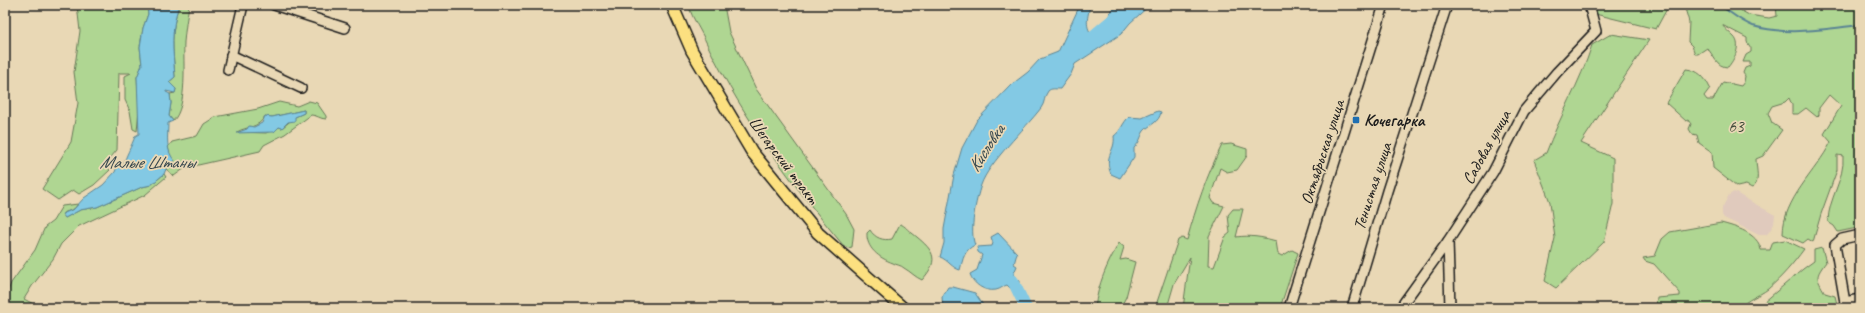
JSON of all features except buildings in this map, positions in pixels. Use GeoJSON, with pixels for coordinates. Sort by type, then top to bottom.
{"type":"FeatureCollection","features":[{"type":"Feature","properties":{"kind":"main road","name":"Шегарский тракт"},"geometry":{"type":"LineString","coordinates":[[672,5],[692,51],[752,152],[818,233],[903,308]]}},
{"type":"Feature","properties":{"kind":"street"},"geometry":{"type":"LineString","coordinates":[[228,70],[243,5]]}},
{"type":"Feature","properties":{"kind":"street"},"geometry":{"type":"LineString","coordinates":[[274,5],[345,28]]}},
{"type":"Feature","properties":{"kind":"street","name":"Октябрьская улица"},"geometry":{"type":"LineString","coordinates":[[1289,308],[1384,5]]}},
{"type":"Feature","properties":{"kind":"street","name":"Тенистая улица"},"geometry":{"type":"LineString","coordinates":[[1352,308],[1384,198],[1447,5]]}},
{"type":"Feature","properties":{"kind":"street","name":"Садовая улица"},"geometry":{"type":"LineString","coordinates":[[1400,308],[1448,241],[1493,172],[1524,111],[1557,72],[1596,32],[1589,5]]}},
{"type":"Feature","properties":{"kind":"street"},"geometry":{"type":"LineString","coordinates":[[231,55],[301,88]]}},
{"type":"Feature","properties":{"kind":"street"},"geometry":{"type":"LineString","coordinates":[[1860,235],[1842,239],[1835,245],[1845,305],[1860,299]]}},
{"type":"Feature","properties":{"kind":"street"},"geometry":{"type":"LineString","coordinates":[[1448,241],[1450,308]]}},
{"type":"Feature","properties":{"kind":"shaded area"},"geometry":{"type":"Polygon","coordinates":[[[1734,192],[1775,215],[1774,224],[1766,235],[1759,235],[1724,218],[1722,215],[1722,208],[1729,195],[1734,192]]]}},
{"type":"Feature","properties":{"kind":"green space"},"geometry":{"type":"Polygon","coordinates":[[[77,5],[147,5],[148,14],[143,28],[140,47],[142,65],[137,77],[139,109],[137,131],[133,129],[130,111],[125,100],[125,76],[131,73],[119,73],[117,150],[105,164],[110,170],[94,185],[79,194],[73,190],[58,200],[42,189],[71,142],[78,103],[74,72],[80,31],[77,5]]]}},
{"type":"Feature","properties":{"kind":"green space"},"geometry":{"type":"Polygon","coordinates":[[[179,5],[189,5],[184,42],[183,95],[178,114],[173,121],[169,116],[171,103],[170,94],[175,93],[176,89],[169,82],[175,77],[173,32],[179,5]]]}},
{"type":"Feature","properties":{"kind":"green space"},"geometry":{"type":"Polygon","coordinates":[[[688,5],[724,5],[729,32],[756,89],[846,214],[854,229],[852,247],[848,248],[843,245],[787,174],[753,125],[722,73],[688,5]]]}},
{"type":"Feature","properties":{"kind":"green space"},"geometry":{"type":"Polygon","coordinates":[[[1594,5],[1669,5],[1656,29],[1595,14],[1594,5]]]}},
{"type":"Feature","properties":{"kind":"green space","name":"63"},"geometry":{"type":"Polygon","coordinates":[[[1684,5],[1731,5],[1749,15],[1769,18],[1777,16],[1776,5],[1860,5],[1860,225],[1857,228],[1838,232],[1834,226],[1828,222],[1831,205],[1842,173],[1843,156],[1837,155],[1837,170],[1821,214],[1813,242],[1808,239],[1803,243],[1783,234],[1784,221],[1794,197],[1831,142],[1824,134],[1841,106],[1829,95],[1819,108],[1819,115],[1817,117],[1806,108],[1798,114],[1792,114],[1792,105],[1789,98],[1785,102],[1772,106],[1768,113],[1772,123],[1782,130],[1763,156],[1756,159],[1757,179],[1755,186],[1752,188],[1746,185],[1737,187],[1713,168],[1712,152],[1699,143],[1697,135],[1692,134],[1689,129],[1691,124],[1688,120],[1686,121],[1666,103],[1686,69],[1698,73],[1706,81],[1710,88],[1704,96],[1707,100],[1713,100],[1723,82],[1741,86],[1744,82],[1745,76],[1743,73],[1745,68],[1750,66],[1750,62],[1743,62],[1746,55],[1751,52],[1751,48],[1747,42],[1747,38],[1722,25],[1734,37],[1737,44],[1735,57],[1728,67],[1718,63],[1707,48],[1698,54],[1695,54],[1692,46],[1688,42],[1689,22],[1684,5]]]}},
{"type":"Feature","properties":{"kind":"green space"},"geometry":{"type":"Polygon","coordinates":[[[1611,34],[1649,40],[1581,143],[1613,158],[1613,204],[1604,242],[1556,288],[1545,281],[1555,238],[1550,202],[1534,160],[1546,153],[1582,73],[1592,45],[1611,34]]]}},
{"type":"Feature","properties":{"kind":"green space"},"geometry":{"type":"Polygon","coordinates":[[[309,101],[317,103],[326,116],[326,119],[311,115],[285,134],[264,145],[260,151],[185,168],[174,176],[166,169],[170,156],[168,147],[172,142],[197,136],[204,124],[215,117],[258,109],[279,102],[297,106],[309,101]],[[304,110],[272,117],[265,116],[256,125],[237,132],[266,133],[279,127],[282,128],[295,117],[304,113],[304,110]]]}},
{"type":"Feature","properties":{"kind":"green space"},"geometry":{"type":"Polygon","coordinates":[[[1231,144],[1247,149],[1247,156],[1237,170],[1227,172],[1220,168],[1210,198],[1213,203],[1224,206],[1209,236],[1208,266],[1214,267],[1225,237],[1230,233],[1228,215],[1233,209],[1243,209],[1236,237],[1246,236],[1266,238],[1276,241],[1278,254],[1282,256],[1292,250],[1298,253],[1280,308],[1183,308],[1190,257],[1174,284],[1167,308],[1155,308],[1178,240],[1182,238],[1187,240],[1202,191],[1211,168],[1222,145],[1231,144]]]}},
{"type":"Feature","properties":{"kind":"green space"},"geometry":{"type":"Polygon","coordinates":[[[164,174],[166,177],[145,195],[79,226],[61,244],[53,259],[24,299],[41,308],[5,308],[5,300],[11,283],[35,250],[45,227],[53,221],[62,206],[78,204],[74,209],[63,213],[65,218],[80,210],[97,207],[142,187],[151,185],[164,174]]]}},
{"type":"Feature","properties":{"kind":"green space"},"geometry":{"type":"Polygon","coordinates":[[[1721,223],[1751,235],[1756,239],[1761,250],[1770,250],[1773,242],[1785,240],[1804,249],[1787,270],[1768,289],[1746,302],[1740,308],[1656,308],[1657,298],[1680,296],[1680,293],[1654,264],[1645,261],[1643,258],[1655,256],[1662,239],[1670,232],[1721,223]]]}},
{"type":"Feature","properties":{"kind":"green space"},"geometry":{"type":"Polygon","coordinates":[[[900,224],[925,244],[932,254],[932,266],[922,280],[901,266],[888,261],[874,252],[867,238],[867,233],[870,230],[874,235],[880,238],[885,240],[892,239],[900,224]]]}},
{"type":"Feature","properties":{"kind":"green space"},"geometry":{"type":"Polygon","coordinates":[[[1119,243],[1124,247],[1120,260],[1126,259],[1135,262],[1126,297],[1120,308],[1095,308],[1098,291],[1104,274],[1119,243]]]}},
{"type":"Feature","properties":{"kind":"green space"},"geometry":{"type":"Polygon","coordinates":[[[1822,248],[1826,262],[1818,274],[1818,280],[1825,293],[1835,296],[1838,308],[1757,308],[1814,261],[1814,250],[1822,248]]]}},
{"type":"Feature","properties":{"kind":"water","name":"Малые Штаны"},"geometry":{"type":"Polygon","coordinates":[[[147,5],[179,5],[173,32],[175,77],[169,82],[176,89],[175,93],[166,91],[170,94],[171,103],[169,116],[173,121],[168,123],[168,148],[175,161],[168,164],[164,174],[151,185],[142,187],[97,207],[80,210],[65,218],[62,214],[74,209],[84,198],[103,185],[115,172],[118,164],[124,166],[135,136],[139,134],[137,77],[142,65],[140,47],[143,28],[148,14],[147,5]]]}},
{"type":"Feature","properties":{"kind":"water"},"geometry":{"type":"Polygon","coordinates":[[[1080,5],[1090,5],[1087,24],[1096,40],[1101,35],[1106,20],[1115,5],[1150,5],[1130,23],[1121,34],[1075,64],[1071,74],[1060,89],[1052,89],[1048,91],[1041,108],[999,156],[985,176],[977,199],[973,224],[973,239],[975,245],[968,249],[960,270],[957,269],[940,257],[944,243],[944,229],[954,175],[962,148],[977,120],[1011,85],[1028,72],[1040,59],[1058,52],[1080,5]]]}},
{"type":"Feature","properties":{"kind":"water"},"geometry":{"type":"Polygon","coordinates":[[[304,110],[304,113],[295,117],[295,121],[288,122],[282,128],[279,127],[274,132],[236,133],[247,129],[249,126],[254,127],[262,123],[265,116],[272,117],[304,110]]]}},
{"type":"Feature","properties":{"kind":"water"},"geometry":{"type":"Polygon","coordinates":[[[1158,111],[1161,112],[1160,116],[1144,131],[1134,148],[1134,157],[1120,178],[1111,174],[1108,162],[1113,146],[1114,136],[1125,121],[1129,117],[1142,118],[1158,111]]]}},
{"type":"Feature","properties":{"kind":"water"},"geometry":{"type":"Polygon","coordinates":[[[998,233],[1017,253],[1014,264],[1017,266],[1014,276],[1020,281],[1020,295],[1015,293],[1007,285],[996,290],[987,290],[976,284],[971,278],[970,274],[977,270],[982,255],[978,252],[977,247],[992,246],[993,243],[991,237],[998,233]]]}},
{"type":"Feature","properties":{"kind":"water"},"geometry":{"type":"Polygon","coordinates":[[[948,287],[975,293],[985,308],[943,308],[942,297],[948,287]]]}},
{"type":"Feature","properties":{"kind":"waterway","name":"Кисловка"},"geometry":{"type":"LineString","coordinates":[[1080,47],[1130,5]]}},
{"type":"Feature","properties":{"kind":"waterway"},"geometry":{"type":"LineString","coordinates":[[1719,5],[1753,26],[1780,31],[1820,30],[1860,25]]}},
{"type":"Feature","properties":{"kind":"waterway","name":"Кисловка"},"geometry":{"type":"LineString","coordinates":[[1013,281],[1026,308]]}},
{"type":"Feature","properties":{"kind":"place","name":"Кочегарка"},"geometry":{"type":"Point","coordinates":[1356,120]}}]}
